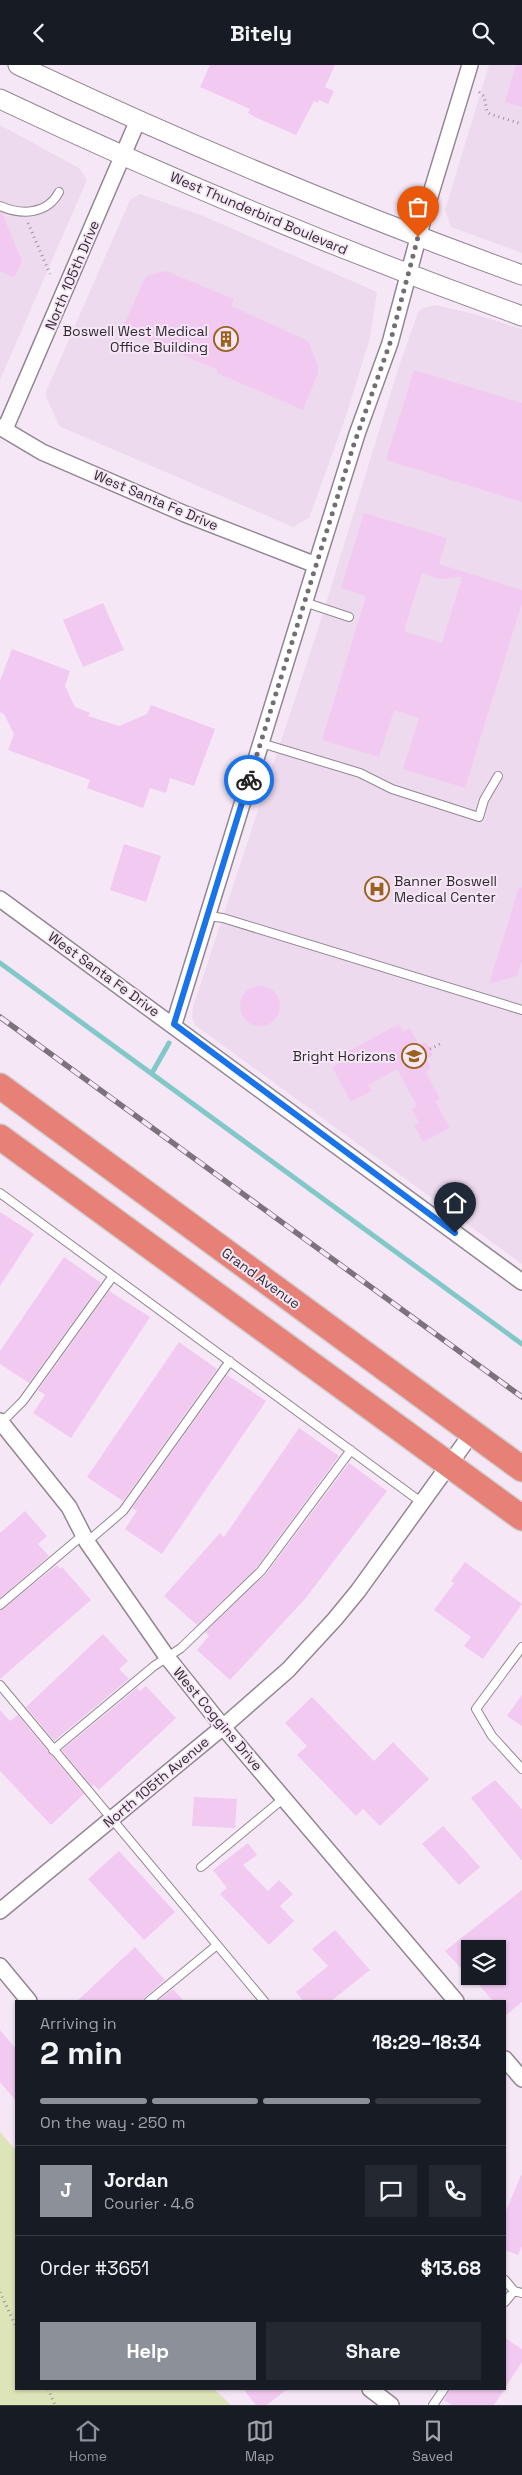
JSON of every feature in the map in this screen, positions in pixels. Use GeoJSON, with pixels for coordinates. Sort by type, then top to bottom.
{"type":"FeatureCollection","features":[{"type":"Feature","properties":{"kind":"highway","name":"Grand Avenue"},"geometry":{"type":"LineString","coordinates":[[0,1086],[522,1469]]}},
{"type":"Feature","properties":{"kind":"highway"},"geometry":{"type":"LineString","coordinates":[[0,1137],[522,1518]]}},
{"type":"Feature","properties":{"kind":"street"},"geometry":{"type":"LineString","coordinates":[[18,65],[274,179],[418,237],[522,275]]}},
{"type":"Feature","properties":{"kind":"street"},"geometry":{"type":"LineString","coordinates":[[174,1024],[357,434],[390,343],[418,237],[470,65]]}},
{"type":"Feature","properties":{"kind":"street","name":"West Thunderbird Boulevard"},"geometry":{"type":"LineString","coordinates":[[0,99],[123,156],[266,218],[409,275],[522,315]]}},
{"type":"Feature","properties":{"kind":"street","name":"North 105th Drive"},"geometry":{"type":"LineString","coordinates":[[2,432],[138,120]]}},
{"type":"Feature","properties":{"kind":"street","name":"West Santa Fe Drive"},"geometry":{"type":"LineString","coordinates":[[2,432],[185,514],[316,565]]}},
{"type":"Feature","properties":{"kind":"street","name":"West Santa Fe Drive"},"geometry":{"type":"LineString","coordinates":[[0,899],[174,1024],[522,1282]]}},
{"type":"Feature","properties":{"kind":"street","name":"West Coggins Drive"},"geometry":{"type":"LineString","coordinates":[[1,1422],[69,1507],[85,1539],[167,1657],[223,1727],[455,2000]]}},
{"type":"Feature","properties":{"kind":"street","name":"North 105th Avenue"},"geometry":{"type":"LineString","coordinates":[[0,1911],[223,1727],[281,1676],[318,1638],[358,1591],[421,1501],[472,1433]]}},
{"type":"Feature","properties":{"kind":"street"},"geometry":{"type":"LineString","coordinates":[[0,1967],[29,2000]]}},
{"type":"Feature","properties":{"kind":"street"},"geometry":{"type":"LineString","coordinates":[[506,2060],[522,2079]]}},
{"type":"Feature","properties":{"kind":"street"},"geometry":{"type":"LineString","coordinates":[[371,2390],[391,2405]]}},
{"type":"Feature","properties":{"kind":"lane"},"geometry":{"type":"LineString","coordinates":[[0,206],[15,212],[32,211],[52,203],[59,192]]}},
{"type":"Feature","properties":{"kind":"lane"},"geometry":{"type":"LineString","coordinates":[[304,602],[349,617]]}},
{"type":"Feature","properties":{"kind":"lane"},"geometry":{"type":"LineString","coordinates":[[261,743],[360,773],[392,789],[479,817],[484,800],[498,775]]}},
{"type":"Feature","properties":{"kind":"lane"},"geometry":{"type":"LineString","coordinates":[[208,916],[223,918],[522,1010]]}},
{"type":"Feature","properties":{"kind":"lane"},"geometry":{"type":"LineString","coordinates":[[0,1193],[421,1501]]}},
{"type":"Feature","properties":{"kind":"lane"},"geometry":{"type":"LineString","coordinates":[[1,1422],[23,1401],[113,1276]]}},
{"type":"Feature","properties":{"kind":"lane"},"geometry":{"type":"LineString","coordinates":[[0,1605],[123,1511],[230,1361]]}},
{"type":"Feature","properties":{"kind":"lane"},"geometry":{"type":"LineString","coordinates":[[53,1750],[154,1666],[181,1649],[261,1571],[350,1450]]}},
{"type":"Feature","properties":{"kind":"lane"},"geometry":{"type":"LineString","coordinates":[[522,1647],[476,1709],[492,1736],[522,1769]]}},
{"type":"Feature","properties":{"kind":"lane"},"geometry":{"type":"LineString","coordinates":[[0,1685],[263,2000]]}},
{"type":"Feature","properties":{"kind":"lane"},"geometry":{"type":"LineString","coordinates":[[201,1867],[284,1798]]}},
{"type":"Feature","properties":{"kind":"lane"},"geometry":{"type":"LineString","coordinates":[[150,2000],[216,1945]]}},
{"type":"Feature","properties":{"kind":"lane"},"geometry":{"type":"LineString","coordinates":[[506,2281],[518,2292],[506,2301]]}},
{"type":"Feature","properties":{"kind":"lane"},"geometry":{"type":"LineString","coordinates":[[433,2405],[443,2390]]}},
{"type":"Feature","properties":{"kind":"path"},"geometry":{"type":"LineString","coordinates":[[479,92],[484,96],[487,112],[522,124]]}},
{"type":"Feature","properties":{"kind":"path"},"geometry":{"type":"LineString","coordinates":[[21,222],[30,223],[50,274]]}},
{"type":"Feature","properties":{"kind":"path"},"geometry":{"type":"LineString","coordinates":[[430,1049],[440,1044]]}},
{"type":"Feature","properties":{"kind":"path"},"geometry":{"type":"LineString","coordinates":[[0,2292],[15,2325]]}},
{"type":"Feature","properties":{"kind":"path"},"geometry":{"type":"LineString","coordinates":[[48,2390],[55,2405]]}},
{"type":"Feature","properties":{"kind":"shaded area"},"geometry":{"type":"Polygon","coordinates":[[[489,65],[522,65],[522,253],[451,227],[445,210],[489,65]]]}},
{"type":"Feature","properties":{"kind":"shaded area"},"geometry":{"type":"Polygon","coordinates":[[[0,125],[79,168],[87,180],[0,380],[0,125]]]}},
{"type":"Feature","properties":{"kind":"shaded area"},"geometry":{"type":"Polygon","coordinates":[[[140,194],[201,215],[377,292],[370,338],[346,416],[309,518],[293,527],[59,426],[45,394],[130,200],[140,194]]]}},
{"type":"Feature","properties":{"kind":"shaded area","name":"Banner Boswell Medical Center"},"geometry":{"type":"Polygon","coordinates":[[[435,305],[474,314],[522,329],[522,1264],[195,1025],[192,1017],[193,1007],[319,626],[399,366],[418,313],[421,309],[435,305]]]}},
{"type":"Feature","properties":{"kind":"green space"},"geometry":{"type":"Polygon","coordinates":[[[0,2132],[15,2150],[15,2390],[215,2390],[231,2405],[0,2405],[0,2132]]]}},
{"type":"Feature","properties":{"kind":"building"},"geometry":{"type":"Polygon","coordinates":[[[210,65],[335,65],[325,87],[334,91],[328,104],[319,100],[318,103],[314,101],[296,135],[248,113],[250,109],[200,87],[210,65]]]}},
{"type":"Feature","properties":{"kind":"building"},"geometry":{"type":"Polygon","coordinates":[[[516,65],[522,65],[522,107],[505,102],[516,65]]]}},
{"type":"Feature","properties":{"kind":"building"},"geometry":{"type":"Polygon","coordinates":[[[0,212],[22,261],[14,278],[0,271],[0,212]]]}},
{"type":"Feature","properties":{"kind":"building","name":"Boswell West Medical Office Building"},"geometry":{"type":"Polygon","coordinates":[[[166,271],[234,299],[231,306],[308,341],[318,366],[318,373],[303,410],[217,373],[218,370],[122,329],[145,278],[149,275],[166,271]]]}},
{"type":"Feature","properties":{"kind":"building"},"geometry":{"type":"Polygon","coordinates":[[[414,370],[522,403],[522,502],[386,460],[414,370]]]}},
{"type":"Feature","properties":{"kind":"building"},"geometry":{"type":"Polygon","coordinates":[[[364,513],[447,538],[439,564],[522,590],[522,603],[465,788],[403,769],[419,718],[394,710],[379,757],[322,740],[366,596],[341,588],[364,513]],[[422,573],[404,631],[442,643],[462,577],[440,579],[422,573]]]}},
{"type":"Feature","properties":{"kind":"building"},"geometry":{"type":"Polygon","coordinates":[[[103,603],[124,650],[83,667],[63,620],[103,603]]]}},
{"type":"Feature","properties":{"kind":"building"},"geometry":{"type":"Polygon","coordinates":[[[12,649],[70,671],[65,686],[75,707],[90,713],[88,716],[119,726],[147,714],[151,705],[215,729],[194,786],[170,778],[166,793],[150,788],[143,808],[87,788],[90,780],[8,750],[14,734],[4,714],[0,712],[0,681],[12,649]]]}},
{"type":"Feature","properties":{"kind":"building"},"geometry":{"type":"Polygon","coordinates":[[[124,844],[161,856],[146,902],[110,890],[124,844]]]}},
{"type":"Feature","properties":{"kind":"building"},"geometry":{"type":"Polygon","coordinates":[[[519,887],[522,888],[522,961],[517,976],[489,984],[519,887]]]}},
{"type":"Feature","properties":{"kind":"building"},"geometry":{"type":"Polygon","coordinates":[[[260,986],[274,992],[280,1006],[274,1020],[260,1026],[246,1020],[240,1006],[246,992],[260,986]]]}},
{"type":"Feature","properties":{"kind":"building"},"geometry":{"type":"Polygon","coordinates":[[[399,1024],[403,1032],[410,1028],[419,1045],[426,1042],[433,1055],[426,1059],[431,1069],[426,1072],[440,1099],[435,1101],[450,1128],[423,1142],[414,1125],[419,1123],[412,1109],[417,1106],[397,1069],[368,1085],[371,1091],[351,1102],[332,1067],[346,1059],[343,1054],[399,1024]]]}},
{"type":"Feature","properties":{"kind":"building"},"geometry":{"type":"Polygon","coordinates":[[[0,1212],[34,1234],[0,1286],[0,1212]]]}},
{"type":"Feature","properties":{"kind":"building"},"geometry":{"type":"Polygon","coordinates":[[[64,1257],[100,1282],[100,1285],[29,1383],[0,1364],[0,1351],[64,1257]]]}},
{"type":"Feature","properties":{"kind":"building"},"geometry":{"type":"Polygon","coordinates":[[[109,1291],[150,1317],[71,1438],[33,1413],[45,1395],[38,1390],[109,1291]]]}},
{"type":"Feature","properties":{"kind":"building"},"geometry":{"type":"Polygon","coordinates":[[[179,1342],[217,1369],[123,1501],[87,1477],[179,1342]]]}},
{"type":"Feature","properties":{"kind":"building"},"geometry":{"type":"Polygon","coordinates":[[[227,1375],[266,1401],[162,1554],[125,1529],[137,1511],[132,1508],[227,1375]]]}},
{"type":"Feature","properties":{"kind":"building"},"geometry":{"type":"Polygon","coordinates":[[[299,1428],[339,1456],[257,1567],[197,1625],[164,1596],[220,1533],[224,1537],[299,1428]]]}},
{"type":"Feature","properties":{"kind":"building"},"geometry":{"type":"Polygon","coordinates":[[[349,1463],[387,1491],[305,1599],[230,1680],[197,1650],[209,1636],[205,1632],[266,1574],[349,1463]]]}},
{"type":"Feature","properties":{"kind":"building"},"geometry":{"type":"Polygon","coordinates":[[[25,1511],[47,1536],[38,1544],[49,1556],[0,1598],[0,1533],[25,1511]]]}},
{"type":"Feature","properties":{"kind":"building"},"geometry":{"type":"Polygon","coordinates":[[[465,1562],[522,1604],[483,1659],[464,1646],[471,1637],[434,1610],[454,1583],[451,1581],[465,1562]]]}},
{"type":"Feature","properties":{"kind":"building"},"geometry":{"type":"Polygon","coordinates":[[[57,1565],[60,1569],[62,1567],[91,1600],[0,1679],[0,1611],[57,1565]]]}},
{"type":"Feature","properties":{"kind":"building"},"geometry":{"type":"Polygon","coordinates":[[[103,1634],[128,1661],[119,1669],[129,1679],[54,1741],[26,1707],[103,1634]]]}},
{"type":"Feature","properties":{"kind":"building"},"geometry":{"type":"Polygon","coordinates":[[[146,1686],[176,1718],[99,1790],[94,1785],[92,1787],[62,1750],[137,1688],[140,1691],[146,1686]]]}},
{"type":"Feature","properties":{"kind":"building"},"geometry":{"type":"Polygon","coordinates":[[[522,1695],[522,1726],[507,1716],[522,1695]]]}},
{"type":"Feature","properties":{"kind":"building"},"geometry":{"type":"Polygon","coordinates":[[[312,1697],[374,1761],[393,1742],[429,1779],[380,1826],[363,1809],[356,1816],[297,1755],[307,1746],[285,1723],[312,1697]]]}},
{"type":"Feature","properties":{"kind":"building"},"geometry":{"type":"Polygon","coordinates":[[[0,1710],[10,1721],[18,1715],[84,1794],[51,1825],[0,1771],[0,1710]]]}},
{"type":"Feature","properties":{"kind":"building"},"geometry":{"type":"Polygon","coordinates":[[[495,1780],[522,1809],[522,1861],[471,1798],[495,1780]]]}},
{"type":"Feature","properties":{"kind":"building"},"geometry":{"type":"Polygon","coordinates":[[[194,1797],[237,1799],[235,1828],[192,1826],[194,1797]]]}},
{"type":"Feature","properties":{"kind":"building"},"geometry":{"type":"Polygon","coordinates":[[[443,1826],[480,1867],[459,1885],[422,1844],[443,1826]]]}},
{"type":"Feature","properties":{"kind":"building"},"geometry":{"type":"Polygon","coordinates":[[[248,1843],[257,1855],[243,1865],[268,1891],[279,1880],[293,1894],[280,1906],[294,1921],[269,1945],[220,1894],[227,1888],[213,1870],[248,1843]]]}},
{"type":"Feature","properties":{"kind":"building"},"geometry":{"type":"Polygon","coordinates":[[[119,1851],[175,1912],[144,1940],[88,1879],[119,1851]]]}},
{"type":"Feature","properties":{"kind":"building"},"geometry":{"type":"Polygon","coordinates":[[[522,1890],[522,2002],[506,2015],[506,2000],[492,2000],[479,1985],[506,1985],[506,1940],[461,1940],[461,1968],[445,1951],[522,1890]]]}},
{"type":"Feature","properties":{"kind":"building"},"geometry":{"type":"Polygon","coordinates":[[[335,1930],[370,1970],[332,2000],[302,2000],[296,1992],[328,1966],[312,1949],[335,1930]]]}},
{"type":"Feature","properties":{"kind":"building"},"geometry":{"type":"Polygon","coordinates":[[[135,1947],[165,1980],[144,2000],[78,2000],[135,1947]]]}},
{"type":"Feature","properties":{"kind":"building"},"geometry":{"type":"Polygon","coordinates":[[[173,1989],[183,2000],[159,2000],[173,1989]]]}},
{"type":"Feature","properties":{"kind":"building"},"geometry":{"type":"Polygon","coordinates":[[[0,2030],[15,2048],[15,2100],[0,2082],[0,2030]]]}},
{"type":"Feature","properties":{"kind":"building"},"geometry":{"type":"Polygon","coordinates":[[[522,2173],[522,2246],[518,2255],[506,2250],[506,2211],[522,2173]]]}},
{"type":"Feature","properties":{"kind":"building"},"geometry":{"type":"Polygon","coordinates":[[[506,2339],[522,2349],[522,2362],[506,2386],[506,2339]]]}},
{"type":"Feature","properties":{"kind":"building"},"geometry":{"type":"Polygon","coordinates":[[[244,2390],[286,2390],[267,2405],[256,2405],[244,2390]]]}},
{"type":"Feature","properties":{"kind":"building"},"geometry":{"type":"Polygon","coordinates":[[[449,2390],[504,2390],[494,2405],[452,2405],[444,2400],[449,2390]]]}},
{"type":"Feature","properties":{"kind":"waterway"},"geometry":{"type":"LineString","coordinates":[[0,963],[522,1344]]}},
{"type":"Feature","properties":{"kind":"waterway"},"geometry":{"type":"LineString","coordinates":[[152,1073],[169,1043]]}},
{"type":"Feature","properties":{"kind":"railway"},"geometry":{"type":"LineString","coordinates":[[0,1017],[522,1397]]}},
{"type":"Feature","properties":{"kind":"way so far"},"geometry":{"type":"LineString","coordinates":[[249,780],[357,434],[402,305],[418,237]]}},
{"type":"Feature","properties":{"kind":"place","name":"Boswell West Medical Office Building"},"geometry":{"type":"Point","coordinates":[226,339]}},
{"type":"Feature","properties":{"kind":"place","name":"Banner Boswell Medical Center"},"geometry":{"type":"Point","coordinates":[377,889]}},
{"type":"Feature","properties":{"kind":"place","name":"Bright Horizons"},"geometry":{"type":"Point","coordinates":[414,1056]}},
{"type":"Feature","properties":{"kind":"route"},"geometry":{"type":"LineString","coordinates":[[249,780],[174,1024],[455,1233]]}}]}
